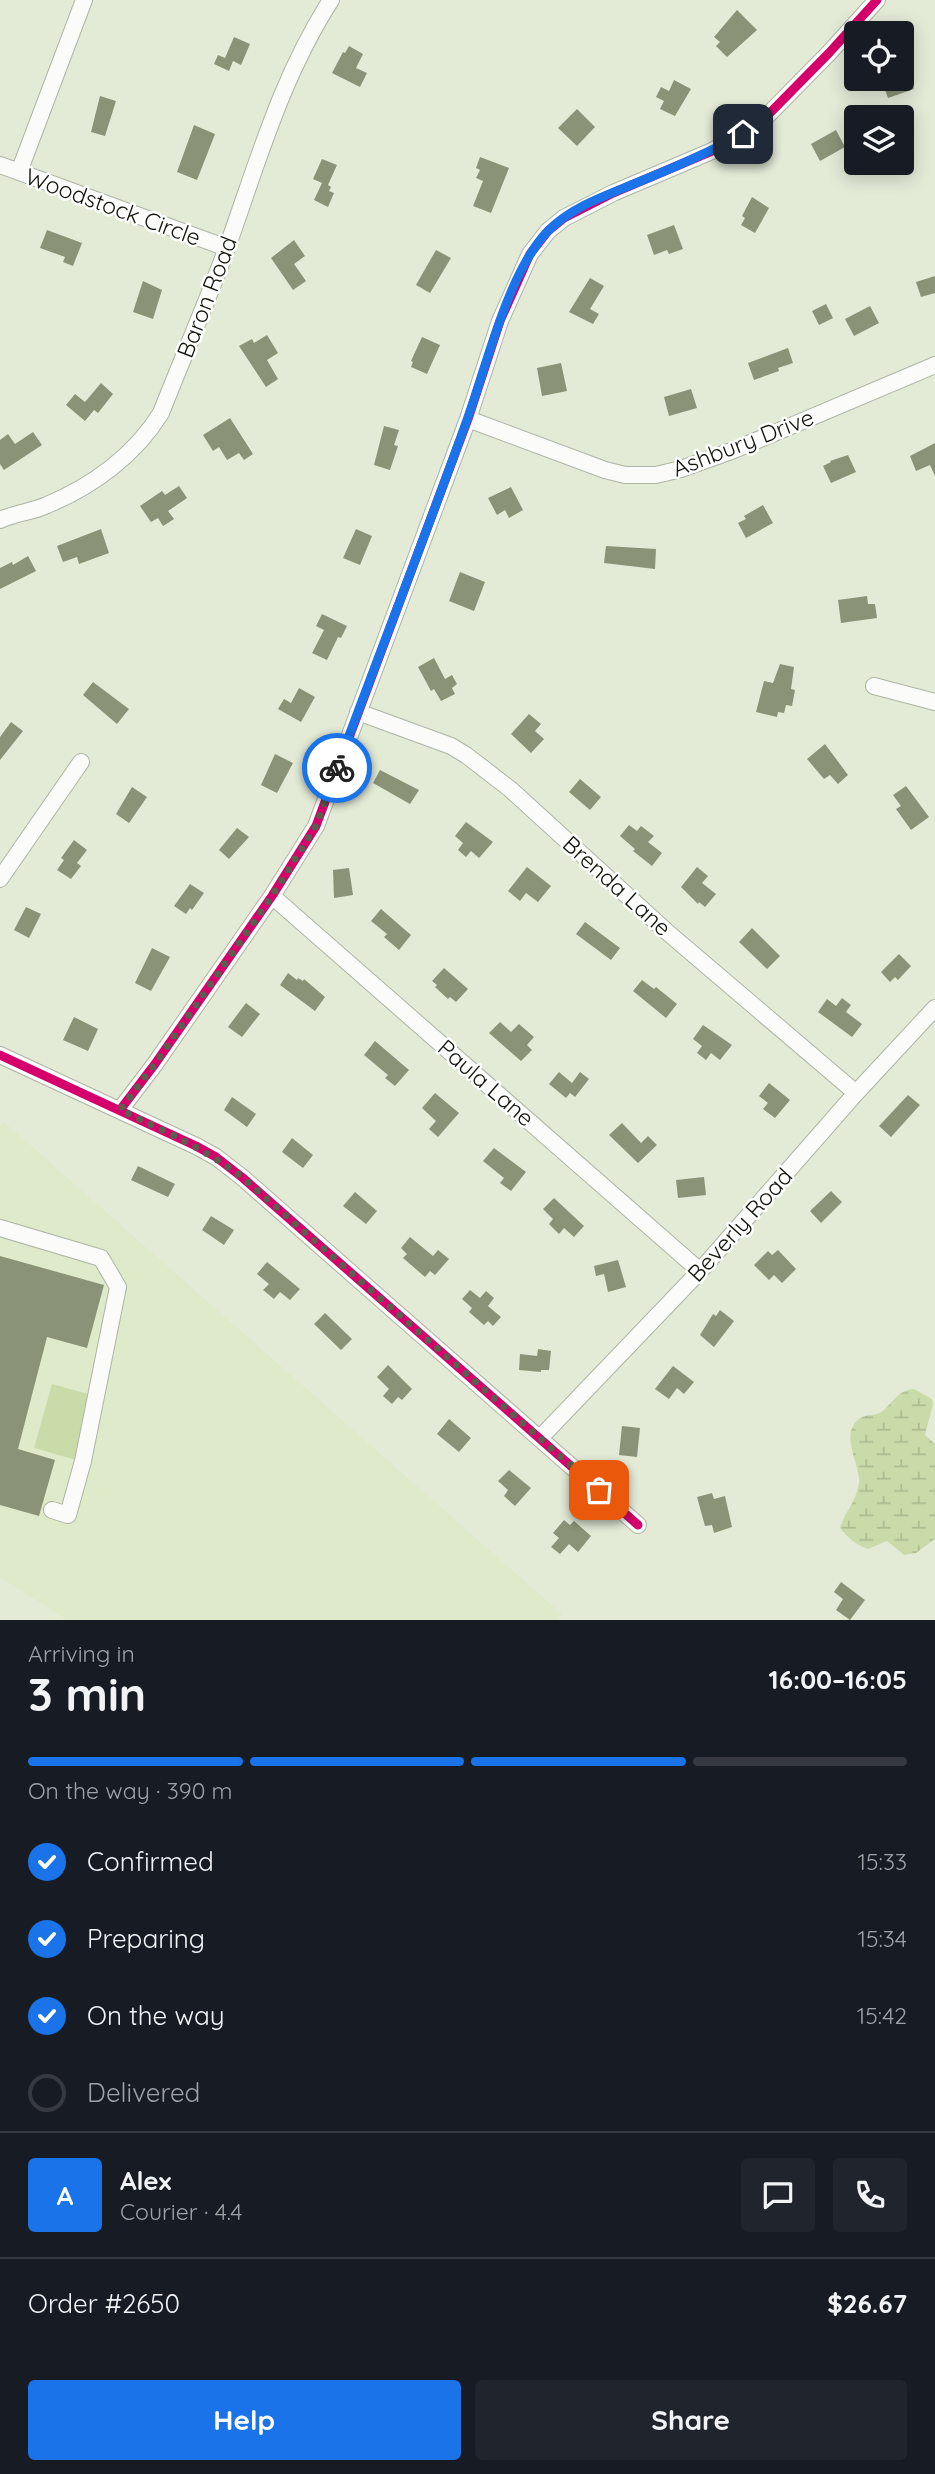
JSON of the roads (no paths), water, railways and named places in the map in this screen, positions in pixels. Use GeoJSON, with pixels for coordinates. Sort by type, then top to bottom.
{"type":"FeatureCollection","features":[{"type":"Feature","properties":{"kind":"street"},"geometry":{"type":"LineString","coordinates":[[19,172],[84,0]]}},
{"type":"Feature","properties":{"kind":"street","name":"Baron Road"},"geometry":{"type":"LineString","coordinates":[[0,520],[45,506],[90,483],[132,451],[148,435],[161,413],[227,248],[287,81],[331,0]]}},
{"type":"Feature","properties":{"kind":"street"},"geometry":{"type":"LineString","coordinates":[[120,1110],[272,896],[316,826],[468,419],[500,321],[530,254],[548,231],[564,218],[585,206],[712,151],[763,120],[877,0]]}},
{"type":"Feature","properties":{"kind":"street","name":"Woodstock Circle"},"geometry":{"type":"LineString","coordinates":[[0,165],[227,248]]}},
{"type":"Feature","properties":{"kind":"street","name":"Ashbury Drive"},"geometry":{"type":"LineString","coordinates":[[468,419],[605,470],[625,475],[656,475],[734,450],[935,365]]}},
{"type":"Feature","properties":{"kind":"street"},"geometry":{"type":"LineString","coordinates":[[874,686],[935,702]]}},
{"type":"Feature","properties":{"kind":"street","name":"Brenda Lane"},"geometry":{"type":"LineString","coordinates":[[358,712],[451,746],[466,755],[510,789],[666,931],[856,1093]]}},
{"type":"Feature","properties":{"kind":"street"},"geometry":{"type":"LineString","coordinates":[[0,879],[81,762]]}},
{"type":"Feature","properties":{"kind":"street","name":"Paula Lane"},"geometry":{"type":"LineString","coordinates":[[272,896],[700,1271]]}},
{"type":"Feature","properties":{"kind":"street","name":"Beverly Road"},"geometry":{"type":"LineString","coordinates":[[540,1438],[700,1271],[856,1093],[935,1008]]}},
{"type":"Feature","properties":{"kind":"street"},"geometry":{"type":"LineString","coordinates":[[0,1055],[216,1157],[638,1525]]}},
{"type":"Feature","properties":{"kind":"street"},"geometry":{"type":"LineString","coordinates":[[0,1228],[101,1258],[118,1287],[83,1461],[68,1515],[52,1510]]}}]}
